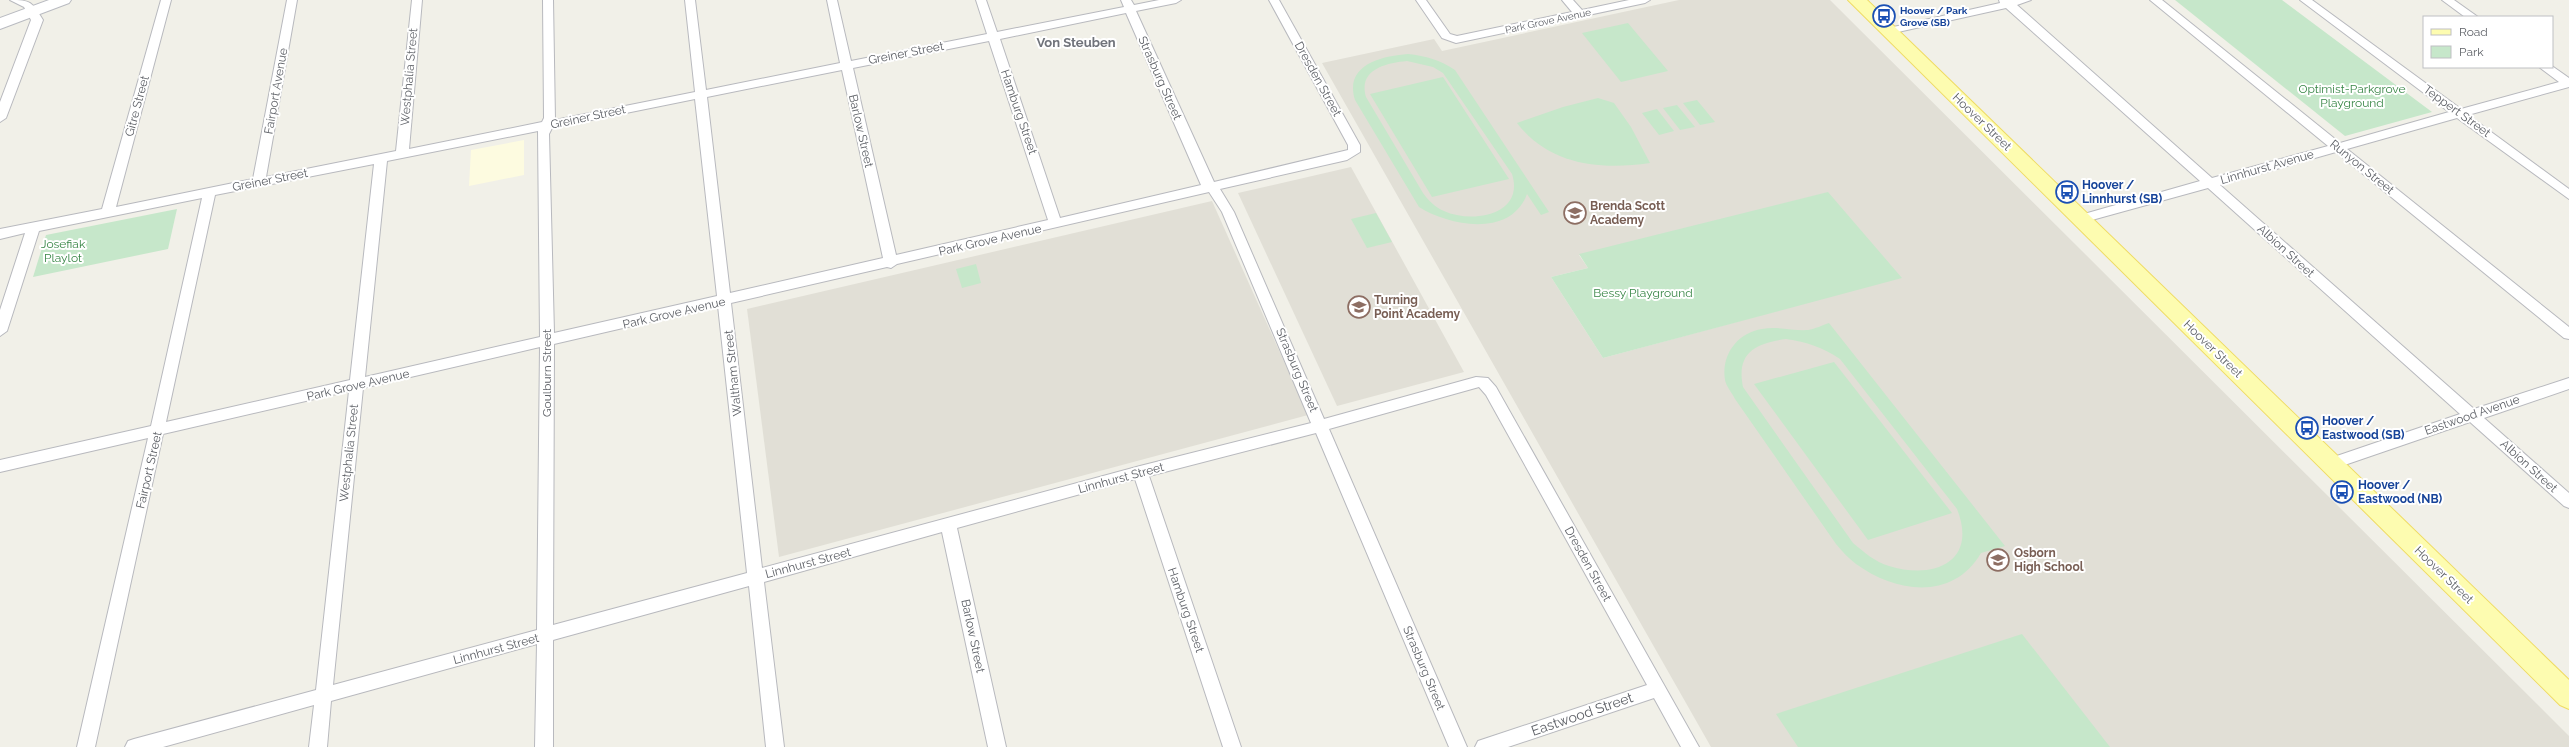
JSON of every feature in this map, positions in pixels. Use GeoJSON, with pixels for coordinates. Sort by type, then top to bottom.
{"type":"FeatureCollection","features":[{"type":"Feature","properties":{"kind":"main road","name":"Hoover Street"},"geometry":{"type":"LineString","coordinates":[[1857,0],[2569,697]]}},
{"type":"Feature","properties":{"kind":"street"},"geometry":{"type":"LineString","coordinates":[[0,118],[37,20],[28,5],[15,0]]}},
{"type":"Feature","properties":{"kind":"street"},"geometry":{"type":"LineString","coordinates":[[0,24],[63,0]]}},
{"type":"Feature","properties":{"kind":"street","name":"Gitre Street"},"geometry":{"type":"LineString","coordinates":[[108,212],[166,0]]}},
{"type":"Feature","properties":{"kind":"street","name":"Fairport Avenue"},"geometry":{"type":"LineString","coordinates":[[259,182],[292,0]]}},
{"type":"Feature","properties":{"kind":"street","name":"Westphalia Street"},"geometry":{"type":"LineString","coordinates":[[402,154],[417,0]]}},
{"type":"Feature","properties":{"kind":"street","name":"Goulburn Street"},"geometry":{"type":"LineString","coordinates":[[544,747],[543,636],[547,342],[544,134],[548,125],[548,0]]}},
{"type":"Feature","properties":{"kind":"street","name":"Waltham Street"},"geometry":{"type":"LineString","coordinates":[[690,0],[775,747]]}},
{"type":"Feature","properties":{"kind":"street","name":"Barlow Street"},"geometry":{"type":"LineString","coordinates":[[832,0],[891,263]]}},
{"type":"Feature","properties":{"kind":"street","name":"Hamburg Street"},"geometry":{"type":"LineString","coordinates":[[981,0],[1056,224]]}},
{"type":"Feature","properties":{"kind":"street","name":"Greiner Street"},"geometry":{"type":"LineString","coordinates":[[0,234],[993,36],[1128,5],[1176,0]]}},
{"type":"Feature","properties":{"kind":"street","name":"Dresden Street"},"geometry":{"type":"LineString","coordinates":[[1274,0],[1354,145],[1354,152],[1347,156]]}},
{"type":"Feature","properties":{"kind":"street","name":"Park Grove Avenue"},"geometry":{"type":"LineString","coordinates":[[1421,0],[1446,36],[1451,39],[1461,40],[1645,0]]}},
{"type":"Feature","properties":{"kind":"street"},"geometry":{"type":"LineString","coordinates":[[1567,0],[1579,14]]}},
{"type":"Feature","properties":{"kind":"street"},"geometry":{"type":"LineString","coordinates":[[1889,31],[2006,2],[2026,0]]}},
{"type":"Feature","properties":{"kind":"street","name":"Runyon Street"},"geometry":{"type":"LineString","coordinates":[[2155,0],[2569,334]]}},
{"type":"Feature","properties":{"kind":"street","name":"Teppert Street"},"geometry":{"type":"LineString","coordinates":[[2306,0],[2569,194]]}},
{"type":"Feature","properties":{"kind":"street"},"geometry":{"type":"LineString","coordinates":[[2447,0],[2471,16]]}},
{"type":"Feature","properties":{"kind":"street","name":"Albion Street"},"geometry":{"type":"LineString","coordinates":[[2006,2],[2569,502]]}},
{"type":"Feature","properties":{"kind":"street","name":"Strasburg Street"},"geometry":{"type":"LineString","coordinates":[[1128,5],[1206,183],[1212,188],[1228,212],[1458,747]]}},
{"type":"Feature","properties":{"kind":"street"},"geometry":{"type":"LineString","coordinates":[[2546,68],[2569,83]]}},
{"type":"Feature","properties":{"kind":"street","name":"Linnhurst Avenue"},"geometry":{"type":"LineString","coordinates":[[2081,219],[2569,83]]}},
{"type":"Feature","properties":{"kind":"street","name":"Park Grove Avenue"},"geometry":{"type":"LineString","coordinates":[[0,466],[891,263],[1347,156]]}},
{"type":"Feature","properties":{"kind":"street","name":"Westphalia Street"},"geometry":{"type":"LineString","coordinates":[[318,747],[381,158]]}},
{"type":"Feature","properties":{"kind":"street","name":"Fairport Street"},"geometry":{"type":"LineString","coordinates":[[86,747],[210,192]]}},
{"type":"Feature","properties":{"kind":"street"},"geometry":{"type":"LineString","coordinates":[[0,331],[34,227]]}},
{"type":"Feature","properties":{"kind":"street","name":"Dresden Street"},"geometry":{"type":"LineString","coordinates":[[1483,382],[1491,391],[1690,747]]}},
{"type":"Feature","properties":{"kind":"street","name":"Linnhurst Street"},"geometry":{"type":"LineString","coordinates":[[134,747],[1140,472],[1320,426],[1465,383],[1483,382]]}},
{"type":"Feature","properties":{"kind":"street","name":"Eastwood Avenue"},"geometry":{"type":"LineString","coordinates":[[2330,464],[2569,382]]}},
{"type":"Feature","properties":{"kind":"street","name":"Hamburg Street"},"geometry":{"type":"LineString","coordinates":[[1140,472],[1232,747]]}},
{"type":"Feature","properties":{"kind":"street","name":"Barlow Street"},"geometry":{"type":"LineString","coordinates":[[948,524],[997,747]]}},
{"type":"Feature","properties":{"kind":"street","name":"Eastwood Street"},"geometry":{"type":"LineString","coordinates":[[1484,747],[1658,688]]}},
{"type":"Feature","properties":{"kind":"shaded area","name":"Osborn High School"},"geometry":{"type":"Polygon","coordinates":[[[1679,0],[1830,0],[2569,736],[2569,747],[1711,747],[1322,63],[1434,39],[1442,51],[1679,0]],[[1579,255],[1588,268],[1551,277],[1603,358],[1901,277],[1579,255]]]}},
{"type":"Feature","properties":{"kind":"shaded area"},"geometry":{"type":"Polygon","coordinates":[[[524,140],[524,175],[469,186],[471,150],[524,140]]]}},
{"type":"Feature","properties":{"kind":"shaded area","name":"Turning Point Academy"},"geometry":{"type":"Polygon","coordinates":[[[1351,167],[1464,372],[1337,406],[1238,193],[1351,167]]]}},
{"type":"Feature","properties":{"kind":"shaded area"},"geometry":{"type":"Polygon","coordinates":[[[1212,201],[1308,415],[779,557],[747,309],[1212,201]]]}},
{"type":"Feature","properties":{"kind":"green space","name":"Optimist-Parkgrove Playground"},"geometry":{"type":"Polygon","coordinates":[[[2175,0],[2282,0],[2432,112],[2345,136],[2175,0]]]}},
{"type":"Feature","properties":{"kind":"green space"},"geometry":{"type":"Polygon","coordinates":[[[1628,23],[1668,71],[1621,82],[1582,33],[1628,23]]]}},
{"type":"Feature","properties":{"kind":"green space"},"geometry":{"type":"Polygon","coordinates":[[[1408,54],[1427,57],[1455,70],[1549,212],[1541,215],[1527,194],[1519,208],[1508,217],[1494,222],[1478,224],[1462,223],[1446,219],[1419,207],[1355,100],[1353,88],[1355,78],[1367,65],[1376,60],[1408,54]],[[1407,61],[1382,66],[1370,74],[1366,80],[1366,97],[1423,193],[1432,204],[1455,215],[1481,216],[1493,213],[1504,207],[1511,199],[1514,188],[1512,174],[1443,73],[1433,67],[1407,61]]]}},
{"type":"Feature","properties":{"kind":"green space"},"geometry":{"type":"Polygon","coordinates":[[[1443,77],[1509,179],[1432,197],[1370,94],[1443,77]]]}},
{"type":"Feature","properties":{"kind":"green space"},"geometry":{"type":"Polygon","coordinates":[[[1598,98],[1614,103],[1631,127],[1650,163],[1613,166],[1578,162],[1545,148],[1530,137],[1517,123],[1563,107],[1598,98]]]}},
{"type":"Feature","properties":{"kind":"green space"},"geometry":{"type":"Polygon","coordinates":[[[1697,100],[1715,122],[1700,125],[1683,103],[1697,100]]]}},
{"type":"Feature","properties":{"kind":"green space"},"geometry":{"type":"Polygon","coordinates":[[[1677,105],[1695,127],[1680,130],[1663,108],[1677,105]]]}},
{"type":"Feature","properties":{"kind":"green space"},"geometry":{"type":"Polygon","coordinates":[[[1657,109],[1674,131],[1659,135],[1642,113],[1657,109]]]}},
{"type":"Feature","properties":{"kind":"green space","name":"Bessy Playground"},"geometry":{"type":"Polygon","coordinates":[[[1828,192],[1902,278],[1603,358],[1551,277],[1588,268],[1579,254],[1828,192]]]}},
{"type":"Feature","properties":{"kind":"green space","name":"Josefiak Playlot"},"geometry":{"type":"Polygon","coordinates":[[[177,209],[168,249],[33,277],[46,235],[177,209]]]}},
{"type":"Feature","properties":{"kind":"green space"},"geometry":{"type":"Polygon","coordinates":[[[1376,213],[1392,242],[1367,248],[1351,219],[1376,213]]]}},
{"type":"Feature","properties":{"kind":"green space"},"geometry":{"type":"Polygon","coordinates":[[[976,264],[981,283],[962,288],[956,269],[976,264]]]}},
{"type":"Feature","properties":{"kind":"green space"},"geometry":{"type":"Polygon","coordinates":[[[1829,323],[2005,546],[1981,553],[1969,568],[1955,579],[1940,585],[1923,587],[1906,586],[1888,581],[1872,574],[1853,562],[1836,544],[1735,399],[1727,385],[1724,371],[1728,354],[1738,340],[1745,335],[1753,331],[1774,328],[1808,330],[1829,323]],[[1786,339],[1765,343],[1750,352],[1745,358],[1742,366],[1743,387],[1853,543],[1879,562],[1906,570],[1936,568],[1948,563],[1957,554],[1962,542],[1962,527],[1957,509],[1840,359],[1821,348],[1786,339]]]}},
{"type":"Feature","properties":{"kind":"green space"},"geometry":{"type":"Polygon","coordinates":[[[1834,362],[1952,513],[1868,540],[1754,384],[1834,362]]]}},
{"type":"Feature","properties":{"kind":"green space"},"geometry":{"type":"Polygon","coordinates":[[[2022,634],[2110,747],[1798,747],[1776,714],[2022,634]]]}},
{"type":"Feature","properties":{"kind":"place","name":"Hoover / Park Grove (SB)"},"geometry":{"type":"Point","coordinates":[1884,16]}},
{"type":"Feature","properties":{"kind":"place","name":"Hoover / Linnhurst (SB)"},"geometry":{"type":"Point","coordinates":[2067,192]}},
{"type":"Feature","properties":{"kind":"place","name":"Brenda Scott Academy"},"geometry":{"type":"Point","coordinates":[1575,213]}},
{"type":"Feature","properties":{"kind":"place","name":"Turning Point Academy"},"geometry":{"type":"Point","coordinates":[1359,307]}},
{"type":"Feature","properties":{"kind":"place","name":"Hoover / Eastwood (SB)"},"geometry":{"type":"Point","coordinates":[2307,428]}},
{"type":"Feature","properties":{"kind":"place","name":"Hoover / Eastwood (NB)"},"geometry":{"type":"Point","coordinates":[2342,492]}},
{"type":"Feature","properties":{"kind":"place","name":"Osborn High School"},"geometry":{"type":"Point","coordinates":[1998,560]}},
{"type":"Feature","properties":{"kind":"district","name":"Von Steuben"},"geometry":{"type":"Point","coordinates":[1076,42]}}]}
